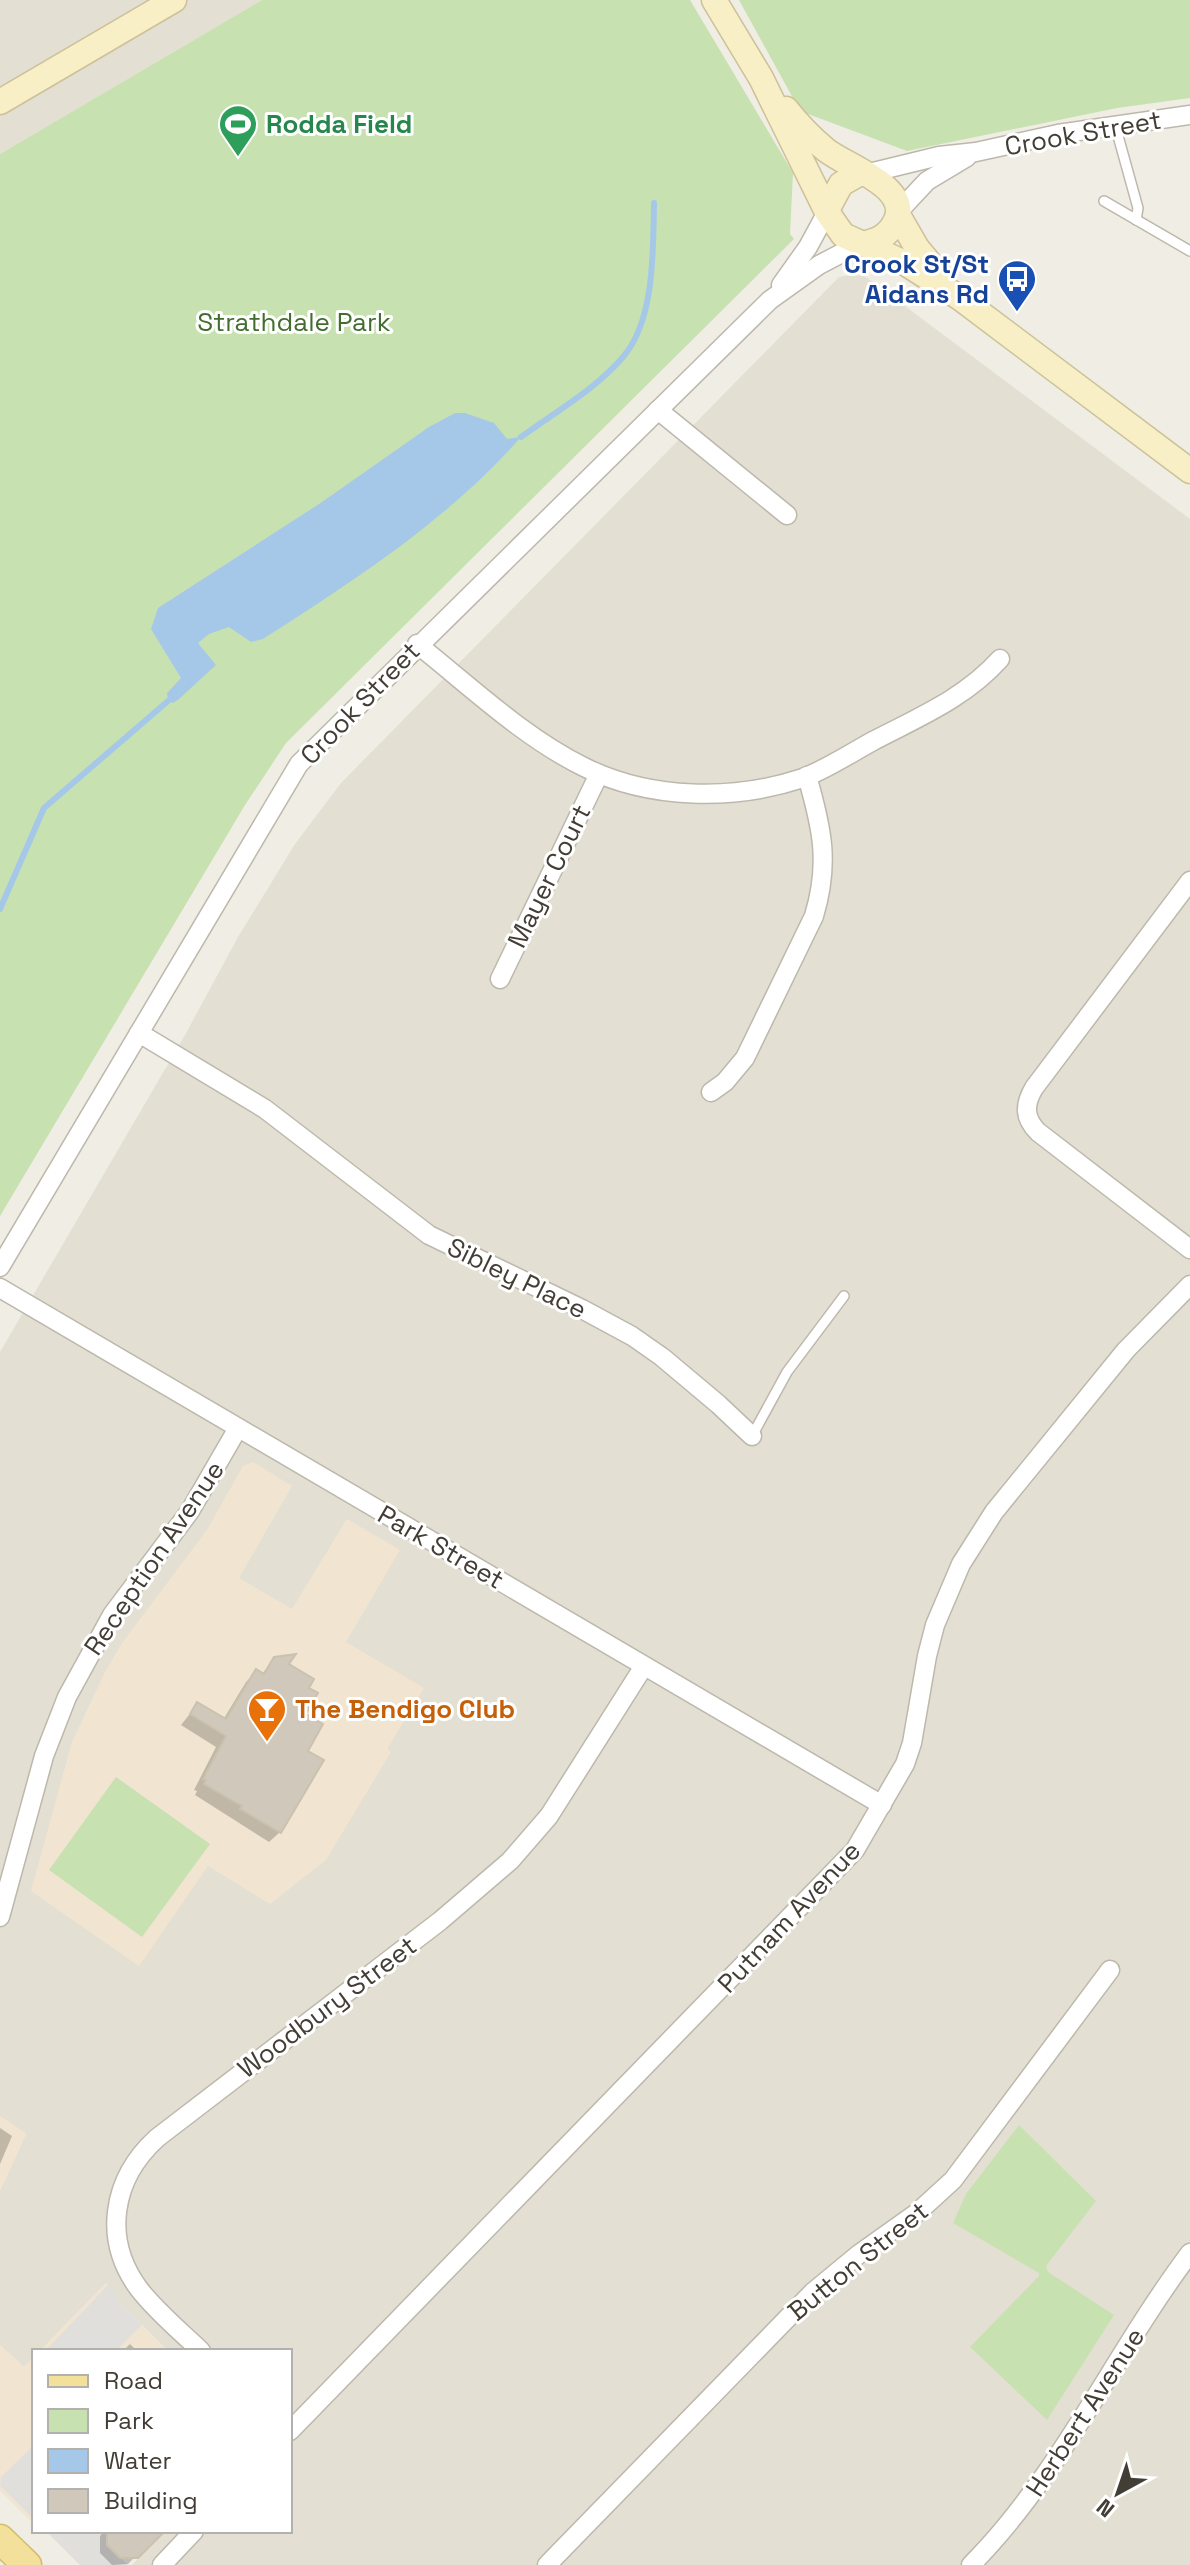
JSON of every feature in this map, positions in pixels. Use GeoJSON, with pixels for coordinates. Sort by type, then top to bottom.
{"type":"FeatureCollection","features":[{"type":"Feature","properties":{"kind":"main road"},"geometry":{"type":"LineString","coordinates":[[0,2539],[27,2565]]}},
{"type":"Feature","properties":{"kind":"street"},"geometry":{"type":"LineString","coordinates":[[0,102],[174,0]]}},
{"type":"Feature","properties":{"kind":"street"},"geometry":{"type":"LineString","coordinates":[[714,0],[761,78],[827,211],[843,235],[905,263],[960,298],[1190,471]]}},
{"type":"Feature","properties":{"kind":"street"},"geometry":{"type":"LineString","coordinates":[[761,78],[807,133],[829,152],[886,186],[917,248],[960,298]]}},
{"type":"Feature","properties":{"kind":"street","name":"Crook Street"},"geometry":{"type":"LineString","coordinates":[[864,173],[1058,134],[1190,115]]}},
{"type":"Feature","properties":{"kind":"street","name":"Crook Street"},"geometry":{"type":"LineString","coordinates":[[898,213],[927,181],[976,152]]}},
{"type":"Feature","properties":{"kind":"street"},"geometry":{"type":"LineString","coordinates":[[827,211],[841,184],[864,173]]}},
{"type":"Feature","properties":{"kind":"street","name":"Crook Street"},"geometry":{"type":"LineString","coordinates":[[770,300],[808,247],[827,211]]}},
{"type":"Feature","properties":{"kind":"street"},"geometry":{"type":"LineString","coordinates":[[860,244],[882,238],[890,231],[898,213]]}},
{"type":"Feature","properties":{"kind":"street","name":"Crook Street"},"geometry":{"type":"LineString","coordinates":[[0,1267],[299,764],[417,644],[770,300],[819,265],[860,244]]}},
{"type":"Feature","properties":{"kind":"street"},"geometry":{"type":"LineString","coordinates":[[658,410],[787,515]]}},
{"type":"Feature","properties":{"kind":"street"},"geometry":{"type":"LineString","coordinates":[[417,644],[540,740],[599,774],[628,783],[690,793],[751,790],[807,776],[961,695],[1000,659]]}},
{"type":"Feature","properties":{"kind":"street","name":"Mayer Court"},"geometry":{"type":"LineString","coordinates":[[500,979],[599,774]]}},
{"type":"Feature","properties":{"kind":"street"},"geometry":{"type":"LineString","coordinates":[[711,1092],[725,1082],[745,1058],[814,916],[825,861],[822,833],[807,776]]}},
{"type":"Feature","properties":{"kind":"street"},"geometry":{"type":"LineString","coordinates":[[1190,881],[1034,1088],[1026,1109],[1029,1122],[1038,1132],[1190,1249]]}},
{"type":"Feature","properties":{"kind":"street","name":"Sibley Place"},"geometry":{"type":"LineString","coordinates":[[139,1033],[265,1109],[429,1235],[632,1336],[707,1394],[752,1436]]}},
{"type":"Feature","properties":{"kind":"street","name":"Putnam Avenue"},"geometry":{"type":"LineString","coordinates":[[292,2429],[855,1850],[909,1752],[927,1656],[943,1604],[961,1564],[994,1512],[1126,1350],[1190,1285]]}},
{"type":"Feature","properties":{"kind":"street","name":"Park Street"},"geometry":{"type":"LineString","coordinates":[[0,1288],[882,1805]]}},
{"type":"Feature","properties":{"kind":"street","name":"Reception Avenue"},"geometry":{"type":"LineString","coordinates":[[0,1917],[36,1782],[67,1697],[112,1615],[184,1519],[238,1428]]}},
{"type":"Feature","properties":{"kind":"street","name":"Woodbury Street"},"geometry":{"type":"LineString","coordinates":[[199,2349],[150,2302],[124,2263],[116,2234],[116,2218],[120,2192],[131,2167],[157,2138],[440,1921],[510,1861],[549,1816],[644,1666]]}},
{"type":"Feature","properties":{"kind":"street","name":"Button Street"},"geometry":{"type":"LineString","coordinates":[[547,2565],[813,2292],[928,2204],[953,2180],[1110,1970]]}},
{"type":"Feature","properties":{"kind":"street","name":"Herbert Avenue"},"geometry":{"type":"LineString","coordinates":[[971,2565],[1005,2528],[1038,2484],[1190,2253]]}},
{"type":"Feature","properties":{"kind":"street"},"geometry":{"type":"LineString","coordinates":[[162,2565],[192,2533]]}},
{"type":"Feature","properties":{"kind":"lane"},"geometry":{"type":"LineString","coordinates":[[1115,125],[1138,208],[1136,220]]}},
{"type":"Feature","properties":{"kind":"lane"},"geometry":{"type":"LineString","coordinates":[[1104,201],[1190,251]]}},
{"type":"Feature","properties":{"kind":"lane","name":"Sibley Place"},"geometry":{"type":"LineString","coordinates":[[752,1436],[787,1372],[844,1296]]}},
{"type":"Feature","properties":{"kind":"shaded area"},"geometry":{"type":"Polygon","coordinates":[[[0,0],[262,0],[0,154],[0,0]]]}},
{"type":"Feature","properties":{"kind":"shaded area"},"geometry":{"type":"Polygon","coordinates":[[[856,274],[866,277],[1190,519],[1190,2565],[132,2565],[163,2533],[292,2533],[292,2349],[166,2349],[120,2303],[106,2283],[42,2349],[32,2349],[32,2359],[24,2367],[0,2345],[0,2191],[26,2134],[0,2116],[0,1352],[185,1035],[238,937],[295,844],[341,783],[839,277],[856,274]]]}},
{"type":"Feature","properties":{"kind":"shaded area"},"geometry":{"type":"Polygon","coordinates":[[[253,1462],[292,1486],[239,1578],[292,1609],[347,1519],[400,1550],[346,1642],[424,1688],[387,1749],[391,1752],[326,1860],[270,1904],[208,1866],[139,1966],[31,1891],[72,1742],[105,1672],[122,1643],[207,1530],[243,1466],[253,1462]]]}},
{"type":"Feature","properties":{"kind":"shaded area"},"geometry":{"type":"Polygon","coordinates":[[[0,2116],[26,2134],[0,2191],[0,2116]]]}},
{"type":"Feature","properties":{"kind":"shaded area"},"geometry":{"type":"Polygon","coordinates":[[[106,2283],[120,2303],[166,2349],[42,2349],[106,2283]]]}},
{"type":"Feature","properties":{"kind":"shaded area"},"geometry":{"type":"Polygon","coordinates":[[[108,2285],[120,2303],[142,2325],[118,2349],[47,2349],[108,2285]]]}},
{"type":"Feature","properties":{"kind":"shaded area"},"geometry":{"type":"Polygon","coordinates":[[[0,2345],[24,2367],[32,2359],[32,2522],[0,2491],[0,2345]]]}},
{"type":"Feature","properties":{"kind":"shaded area"},"geometry":{"type":"Polygon","coordinates":[[[32,2447],[32,2517],[0,2486],[1,2477],[32,2447]]]}},
{"type":"Feature","properties":{"kind":"shaded area"},"geometry":{"type":"Polygon","coordinates":[[[48,2533],[107,2533],[107,2545],[128,2565],[80,2565],[48,2533]]]}},
{"type":"Feature","properties":{"kind":"green space","name":"Strathdale Park"},"geometry":{"type":"Polygon","coordinates":[[[262,0],[690,0],[793,173],[790,234],[794,239],[286,743],[245,805],[0,1216],[0,154],[262,0]]]}},
{"type":"Feature","properties":{"kind":"green space"},"geometry":{"type":"Polygon","coordinates":[[[739,0],[1190,0],[1190,98],[1117,108],[907,151],[800,111],[739,0]]]}},
{"type":"Feature","properties":{"kind":"green space"},"geometry":{"type":"Polygon","coordinates":[[[116,1777],[210,1844],[142,1937],[49,1870],[116,1777]]]}},
{"type":"Feature","properties":{"kind":"green space"},"geometry":{"type":"Polygon","coordinates":[[[1019,2125],[1096,2201],[1046,2266],[1048,2272],[1114,2315],[1047,2420],[970,2347],[1039,2273],[953,2223],[966,2194],[1019,2125]]]}},
{"type":"Feature","properties":{"kind":"water"},"geometry":{"type":"Polygon","coordinates":[[[455,413],[465,413],[494,423],[507,439],[521,437],[432,522],[366,571],[263,639],[251,642],[229,627],[209,634],[198,643],[216,665],[179,699],[173,703],[168,701],[167,693],[181,678],[151,629],[158,608],[322,502],[429,427],[455,413]]]}},
{"type":"Feature","properties":{"kind":"building","name":"The Bendigo Club"},"geometry":{"type":"Polygon","coordinates":[[[296,1654],[289,1664],[314,1679],[309,1688],[318,1693],[306,1714],[323,1724],[308,1751],[324,1760],[281,1833],[204,1784],[206,1780],[203,1779],[226,1736],[190,1714],[197,1702],[226,1719],[256,1669],[264,1674],[274,1657],[296,1654]]]}},
{"type":"Feature","properties":{"kind":"building"},"geometry":{"type":"Polygon","coordinates":[[[107,2533],[163,2533],[138,2558],[120,2558],[107,2545],[107,2533]]]}},
{"type":"Feature","properties":{"kind":"waterway"},"geometry":{"type":"LineString","coordinates":[[521,437],[575,400],[612,369],[633,342],[647,304],[654,203]]}},
{"type":"Feature","properties":{"kind":"waterway"},"geometry":{"type":"LineString","coordinates":[[0,909],[44,808],[168,701]]}},
{"type":"Feature","properties":{"kind":"place","name":"Rodda Field"},"geometry":{"type":"Point","coordinates":[238,158]}},
{"type":"Feature","properties":{"kind":"place","name":"Crook St/St Aidans Rd"},"geometry":{"type":"Point","coordinates":[1017,313]}},
{"type":"Feature","properties":{"kind":"place","name":"The Bendigo Club"},"geometry":{"type":"Point","coordinates":[267,1743]}}]}
